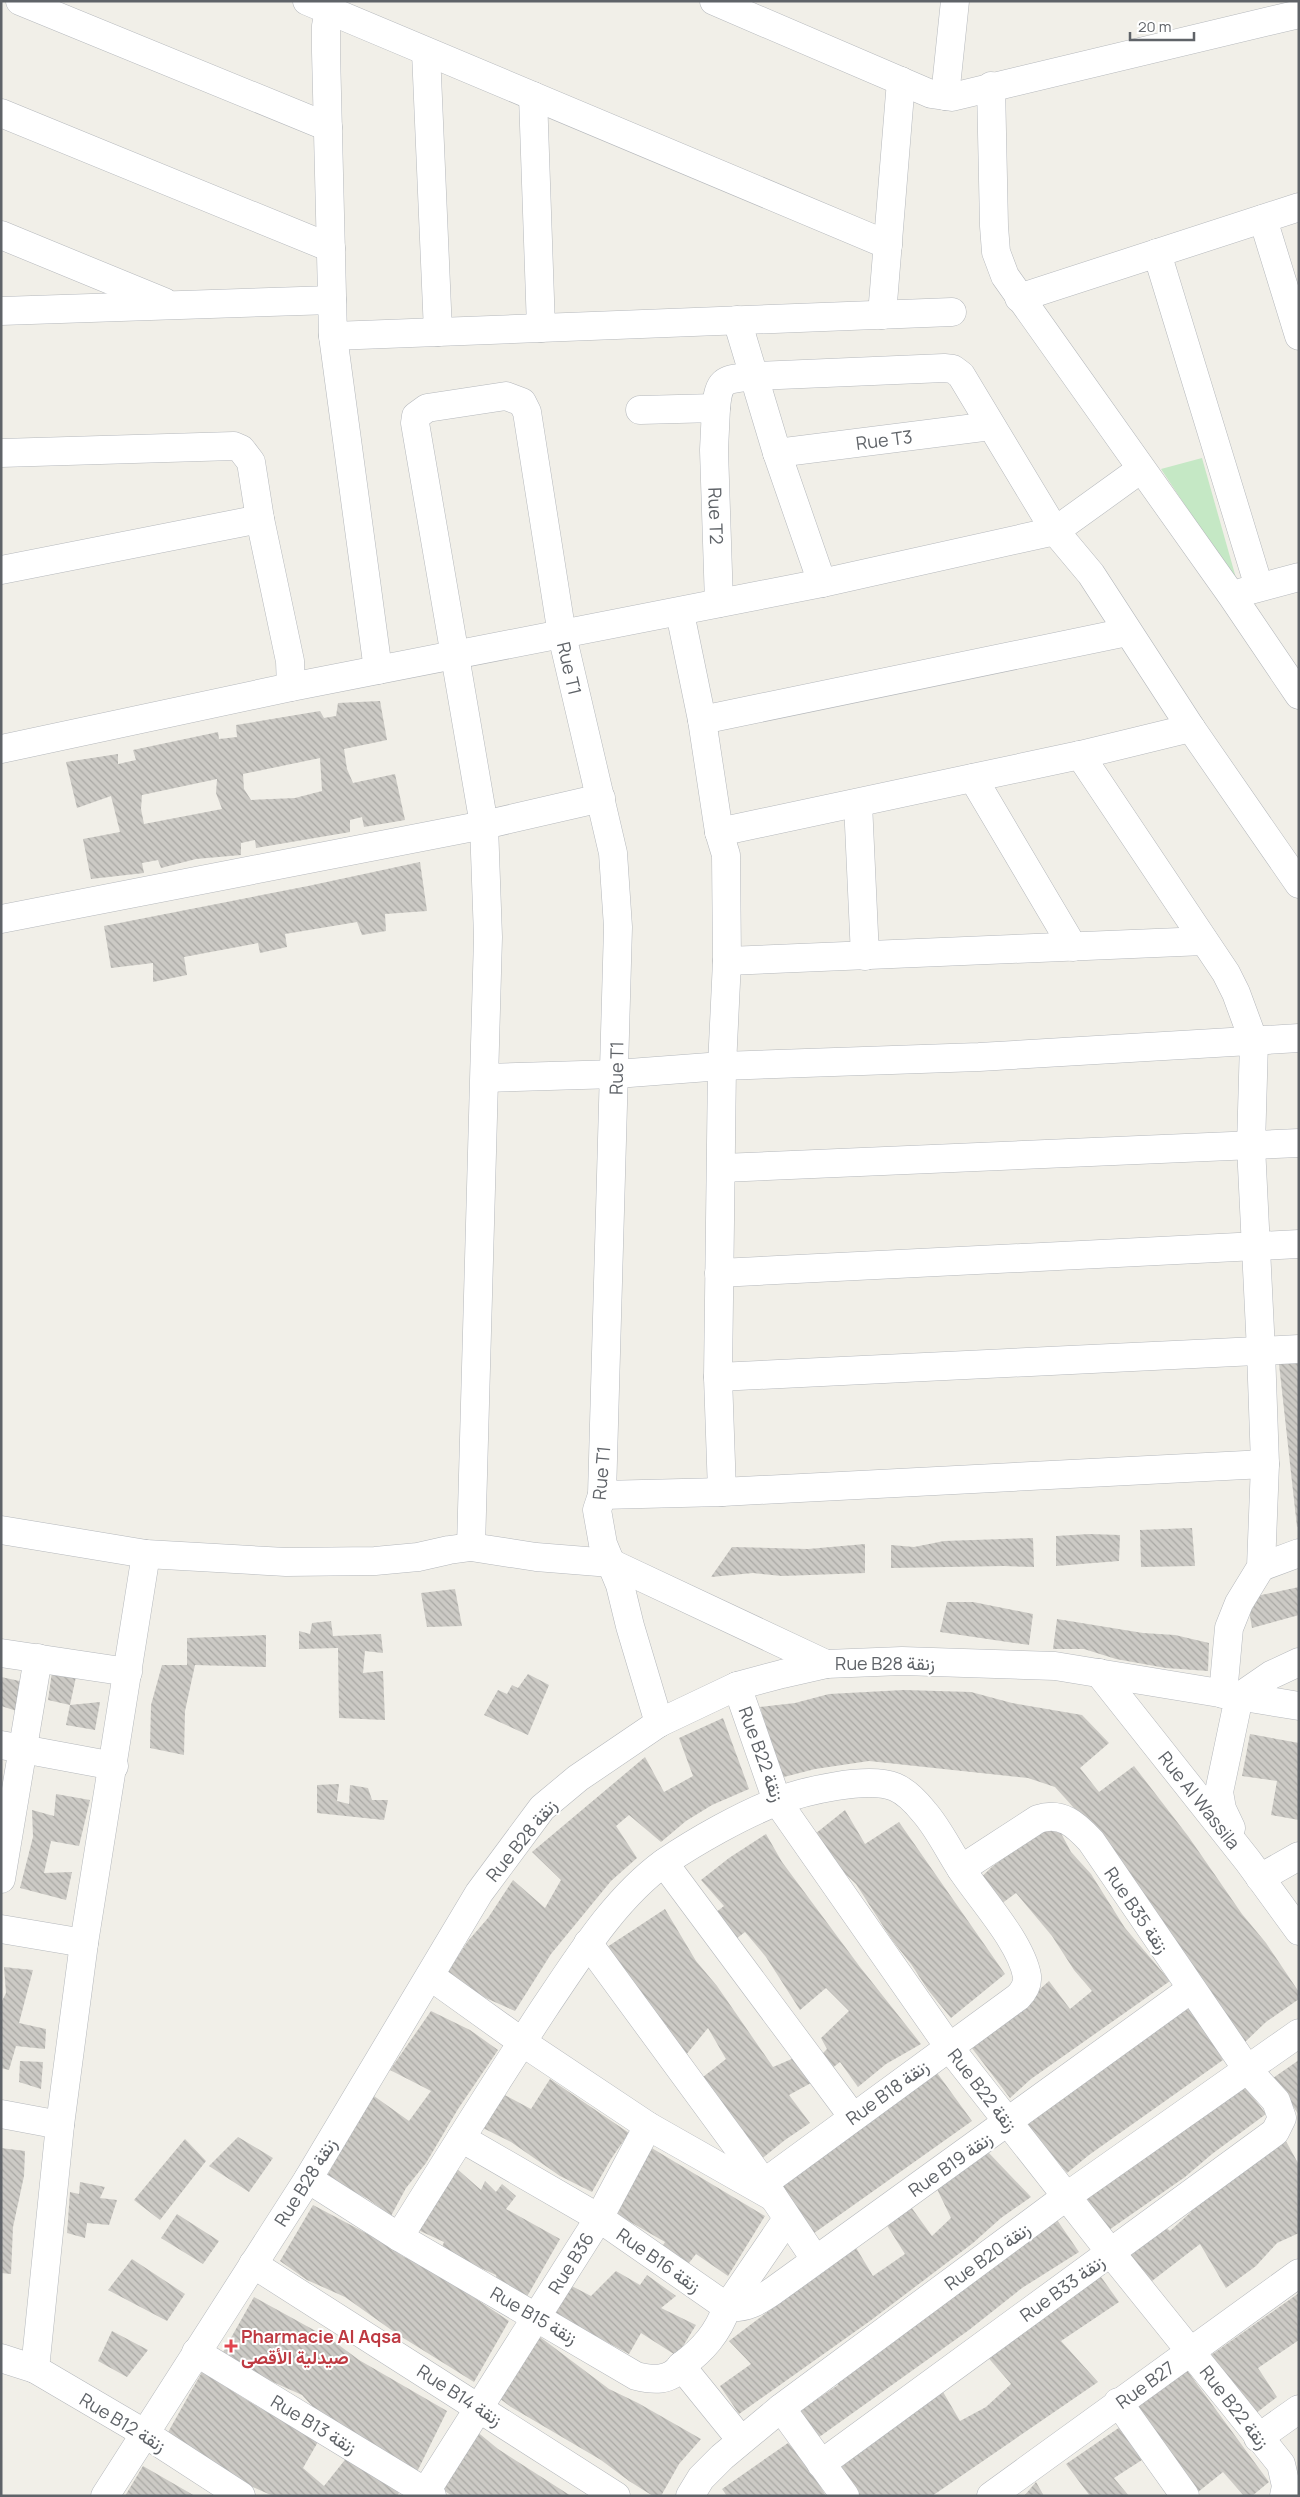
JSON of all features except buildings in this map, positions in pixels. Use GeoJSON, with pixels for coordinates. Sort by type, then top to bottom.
{"type":"FeatureCollection","features":[{"type":"Feature","properties":{"kind":"street"},"geometry":{"type":"LineString","coordinates":[[20,1],[328,127]]}},
{"type":"Feature","properties":{"kind":"street"},"geometry":{"type":"LineString","coordinates":[[714,1],[931,94],[945,96],[959,96],[991,86],[1299,14]]}},
{"type":"Feature","properties":{"kind":"street"},"geometry":{"type":"LineString","coordinates":[[945,96],[955,1]]}},
{"type":"Feature","properties":{"kind":"street"},"geometry":{"type":"LineString","coordinates":[[322,5],[326,26],[333,336],[378,670]]}},
{"type":"Feature","properties":{"kind":"street"},"geometry":{"type":"LineString","coordinates":[[322,5],[426,52],[888,245]]}},
{"type":"Feature","properties":{"kind":"street"},"geometry":{"type":"LineString","coordinates":[[426,52],[438,332]]}},
{"type":"Feature","properties":{"kind":"street"},"geometry":{"type":"LineString","coordinates":[[882,314],[901,81]]}},
{"type":"Feature","properties":{"kind":"street"},"geometry":{"type":"LineString","coordinates":[[991,86],[996,252],[1005,276],[1232,596],[1299,695]]}},
{"type":"Feature","properties":{"kind":"street"},"geometry":{"type":"LineString","coordinates":[[533,96],[540,328]]}},
{"type":"Feature","properties":{"kind":"street"},"geometry":{"type":"LineString","coordinates":[[1,113],[331,248]]}},
{"type":"Feature","properties":{"kind":"street"},"geometry":{"type":"LineString","coordinates":[[1019,298],[1299,208]]}},
{"type":"Feature","properties":{"kind":"street"},"geometry":{"type":"LineString","coordinates":[[1263,219],[1299,336]]}},
{"type":"Feature","properties":{"kind":"street"},"geometry":{"type":"LineString","coordinates":[[1,235],[173,305]]}},
{"type":"Feature","properties":{"kind":"street"},"geometry":{"type":"LineString","coordinates":[[1156,253],[1259,586]]}},
{"type":"Feature","properties":{"kind":"street"},"geometry":{"type":"LineString","coordinates":[[1,311],[332,300]]}},
{"type":"Feature","properties":{"kind":"street"},"geometry":{"type":"LineString","coordinates":[[333,336],[952,312]]}},
{"type":"Feature","properties":{"kind":"street"},"geometry":{"type":"LineString","coordinates":[[737,320],[777,453],[822,583]]}},
{"type":"Feature","properties":{"kind":"street"},"geometry":{"type":"LineString","coordinates":[[754,376],[953,369],[961,375],[1055,531],[1091,574],[1191,728],[1299,884]]}},
{"type":"Feature","properties":{"kind":"street","name":"Rue T2"},"geometry":{"type":"LineString","coordinates":[[719,603],[714,450],[718,390],[726,380],[754,376]]}},
{"type":"Feature","properties":{"kind":"street","name":"Rue T1"},"geometry":{"type":"LineString","coordinates":[[454,656],[416,430],[416,416],[427,408],[506,396],[522,402],[526,412],[562,634],[613,853],[617,889],[616,1074],[602,1495],[597,1510],[603,1544],[620,1585],[630,1626],[659,1723]]}},
{"type":"Feature","properties":{"kind":"street"},"geometry":{"type":"LineString","coordinates":[[640,410],[716,418]]}},
{"type":"Feature","properties":{"kind":"street","name":"Rue T3"},"geometry":{"type":"LineString","coordinates":[[777,453],[990,426]]}},
{"type":"Feature","properties":{"kind":"street"},"geometry":{"type":"LineString","coordinates":[[1,453],[234,446],[241,449],[251,462],[260,519],[290,661],[291,687]]}},
{"type":"Feature","properties":{"kind":"street"},"geometry":{"type":"LineString","coordinates":[[1,749],[291,687],[680,613],[1055,531],[1141,468]]}},
{"type":"Feature","properties":{"kind":"street"},"geometry":{"type":"LineString","coordinates":[[1,570],[260,519]]}},
{"type":"Feature","properties":{"kind":"street"},"geometry":{"type":"LineString","coordinates":[[1232,596],[1259,586],[1299,577]]}},
{"type":"Feature","properties":{"kind":"street"},"geometry":{"type":"LineString","coordinates":[[680,613],[702,720],[719,832],[726,856],[727,961],[722,1066],[718,1377],[722,1492]]}},
{"type":"Feature","properties":{"kind":"street"},"geometry":{"type":"LineString","coordinates":[[702,720],[1127,632]]}},
{"type":"Feature","properties":{"kind":"street"},"geometry":{"type":"LineString","coordinates":[[454,656],[484,825],[488,937],[471,1548]]}},
{"type":"Feature","properties":{"kind":"street"},"geometry":{"type":"LineString","coordinates":[[719,832],[1080,755],[1191,728]]}},
{"type":"Feature","properties":{"kind":"street"},"geometry":{"type":"LineString","coordinates":[[1080,755],[1204,941],[1236,993],[1254,1042],[1251,1146],[1265,1464],[1261,1567],[1239,1603],[1229,1628],[1231,1695],[1219,1792],[1222,1809],[1254,1869],[1299,1856]]}},
{"type":"Feature","properties":{"kind":"street"},"geometry":{"type":"LineString","coordinates":[[973,778],[1073,947]]}},
{"type":"Feature","properties":{"kind":"street"},"geometry":{"type":"LineString","coordinates":[[1,919],[484,825],[601,798]]}},
{"type":"Feature","properties":{"kind":"street"},"geometry":{"type":"LineString","coordinates":[[858,803],[865,956]]}},
{"type":"Feature","properties":{"kind":"street"},"geometry":{"type":"LineString","coordinates":[[727,961],[1204,941]]}},
{"type":"Feature","properties":{"kind":"street"},"geometry":{"type":"LineString","coordinates":[[485,1078],[616,1074],[722,1066],[979,1057],[1299,1038]]}},
{"type":"Feature","properties":{"kind":"street"},"geometry":{"type":"LineString","coordinates":[[722,1168],[1299,1143]]}},
{"type":"Feature","properties":{"kind":"street"},"geometry":{"type":"LineString","coordinates":[[719,1273],[1299,1244]]}},
{"type":"Feature","properties":{"kind":"street"},"geometry":{"type":"LineString","coordinates":[[718,1377],[1299,1349]]}},
{"type":"Feature","properties":{"kind":"street"},"geometry":{"type":"LineString","coordinates":[[602,1495],[722,1492],[1265,1464]]}},
{"type":"Feature","properties":{"kind":"street"},"geometry":{"type":"LineString","coordinates":[[1,1530],[146,1554],[286,1562],[365,1561],[418,1557],[449,1550],[471,1548],[536,1557],[611,1563],[826,1664]]}},
{"type":"Feature","properties":{"kind":"street"},"geometry":{"type":"LineString","coordinates":[[1261,1567],[1299,1553]]}},
{"type":"Feature","properties":{"kind":"street"},"geometry":{"type":"LineString","coordinates":[[35,2369],[60,2125],[84,1943],[114,1766],[146,1554]]}},
{"type":"Feature","properties":{"kind":"street"},"geometry":{"type":"LineString","coordinates":[[1,1653],[128,1672]]}},
{"type":"Feature","properties":{"kind":"street"},"geometry":{"type":"LineString","coordinates":[[1,1878],[13,1747],[38,1658]]}},
{"type":"Feature","properties":{"kind":"street","name":"Rue B28 زنقة"},"geometry":{"type":"LineString","coordinates":[[105,2496],[308,2179],[479,1893],[542,1808],[578,1778],[659,1723],[737,1686],[826,1664],[902,1661],[1055,1666],[1299,1706]]}},
{"type":"Feature","properties":{"kind":"street"},"geometry":{"type":"LineString","coordinates":[[1231,1695],[1299,1662]]}},
{"type":"Feature","properties":{"kind":"street","name":"Rue Al Wassila"},"geometry":{"type":"LineString","coordinates":[[1099,1673],[1254,1869],[1299,1931]]}},
{"type":"Feature","properties":{"kind":"street","name":"Rue B22 زنقة"},"geometry":{"type":"LineString","coordinates":[[737,1686],[777,1801],[949,2047],[1258,2438],[1281,2464],[1286,2486],[1284,2496]]}},
{"type":"Feature","properties":{"kind":"street"},"geometry":{"type":"LineString","coordinates":[[13,1747],[114,1766]]}},
{"type":"Feature","properties":{"kind":"street","name":"Rue B18 زنقة"},"geometry":{"type":"LineString","coordinates":[[399,2237],[460,2138],[588,1943],[620,1905],[664,1863],[718,1831],[777,1801],[818,1791],[870,1783],[894,1786],[910,1796],[926,1814],[961,1869],[1018,1950],[1028,1979],[1026,1989],[1018,1997],[853,2117],[775,2199],[727,2307]]}},
{"type":"Feature","properties":{"kind":"street","name":"Rue B35 زنقة"},"geometry":{"type":"LineString","coordinates":[[961,1869],[1045,1817],[1063,1818],[1076,1825],[1091,1841],[1247,2069],[1276,2101]]}},
{"type":"Feature","properties":{"kind":"street"},"geometry":{"type":"LineString","coordinates":[[664,1863],[853,2117]]}},
{"type":"Feature","properties":{"kind":"street"},"geometry":{"type":"LineString","coordinates":[[1,1929],[84,1943]]}},
{"type":"Feature","properties":{"kind":"street"},"geometry":{"type":"LineString","coordinates":[[588,1943],[775,2199],[815,2259]]}},
{"type":"Feature","properties":{"kind":"street"},"geometry":{"type":"LineString","coordinates":[[430,1976],[522,2042],[648,2126],[775,2199]]}},
{"type":"Feature","properties":{"kind":"street","name":"Rue B19 زنقة"},"geometry":{"type":"LineString","coordinates":[[727,2307],[742,2308],[757,2302],[1008,2123],[1191,1989]]}},
{"type":"Feature","properties":{"kind":"street","name":"Rue B20 زنقة"},"geometry":{"type":"LineString","coordinates":[[690,2496],[701,2478],[741,2440],[781,2408],[1067,2196],[1299,2033]]}},
{"type":"Feature","properties":{"kind":"street","name":"Rue B33 زنقة"},"geometry":{"type":"LineString","coordinates":[[821,2464],[1276,2132],[1282,2118],[1276,2101]]}},
{"type":"Feature","properties":{"kind":"street"},"geometry":{"type":"LineString","coordinates":[[1,2114],[60,2125]]}},
{"type":"Feature","properties":{"kind":"street","name":"Rue B36"},"geometry":{"type":"LineString","coordinates":[[427,2494],[478,2407],[599,2218],[648,2126]]}},
{"type":"Feature","properties":{"kind":"street","name":"Rue B16 زنقة"},"geometry":{"type":"LineString","coordinates":[[460,2138],[599,2218],[727,2307]]}},
{"type":"Feature","properties":{"kind":"street","name":"Rue B15 زنقة"},"geometry":{"type":"LineString","coordinates":[[308,2179],[399,2237],[636,2376],[650,2380],[664,2378],[676,2373],[681,2366],[703,2350],[721,2323],[727,2307]]}},
{"type":"Feature","properties":{"kind":"street","name":"Rue B14 زنقة"},"geometry":{"type":"LineString","coordinates":[[253,2264],[616,2496]]}},
{"type":"Feature","properties":{"kind":"street","name":"Rue B27"},"geometry":{"type":"LineString","coordinates":[[991,2496],[1118,2402],[1299,2273]]}},
{"type":"Feature","properties":{"kind":"street","name":"Rue B13 زنقة"},"geometry":{"type":"LineString","coordinates":[[196,2352],[427,2494]]}},
{"type":"Feature","properties":{"kind":"street","name":"Rue B12 زنقة"},"geometry":{"type":"LineString","coordinates":[[1,2358],[35,2369],[144,2434],[241,2496]]}},
{"type":"Feature","properties":{"kind":"street"},"geometry":{"type":"LineString","coordinates":[[681,2366],[741,2440]]}},
{"type":"Feature","properties":{"kind":"street"},"geometry":{"type":"LineString","coordinates":[[1118,2402],[1172,2492]]}},
{"type":"Feature","properties":{"kind":"street"},"geometry":{"type":"LineString","coordinates":[[781,2408],[845,2496]]}},
{"type":"Feature","properties":{"kind":"street"},"geometry":{"type":"LineString","coordinates":[[1258,2438],[1299,2409]]}},
{"type":"Feature","properties":{"kind":"green space"},"geometry":{"type":"Polygon","coordinates":[[[1202,458],[1238,585],[1161,469],[1202,458]]]}},
{"type":"Feature","properties":{"kind":"place","name":"Pharmacie Al Aqsa صيدلية الأقصى"},"geometry":{"type":"Point","coordinates":[231,2346]}}]}
